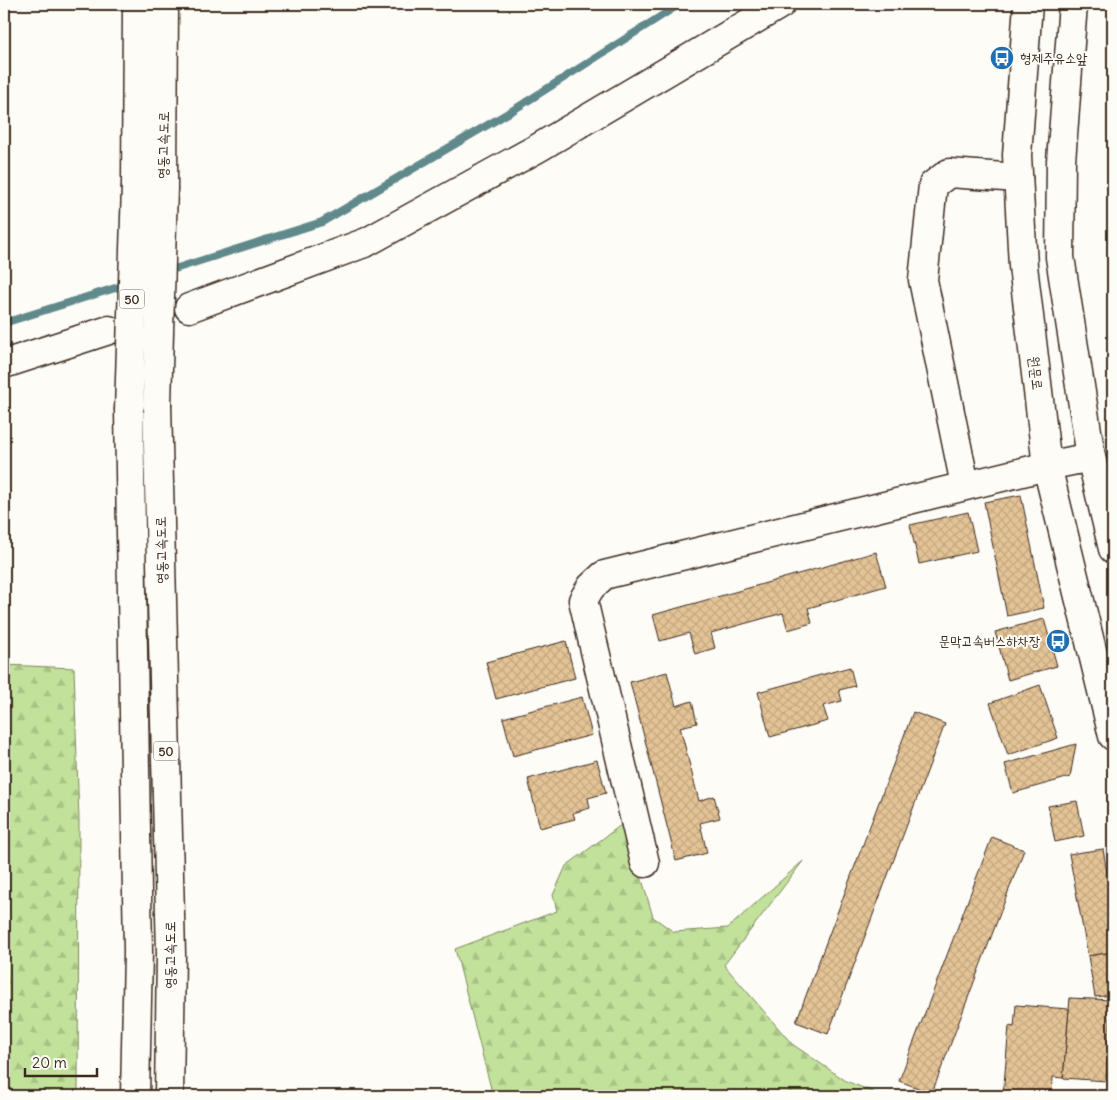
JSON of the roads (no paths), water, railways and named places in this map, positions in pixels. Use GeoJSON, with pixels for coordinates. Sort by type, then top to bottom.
{"type":"FeatureCollection","features":[{"type":"Feature","properties":{"kind":"main road","name":"영동고속도로"},"geometry":{"type":"LineString","coordinates":[[135,1096],[138,952],[129,411],[136,186],[137,4]]}},
{"type":"Feature","properties":{"kind":"main road","name":"영동고속도로"},"geometry":{"type":"LineString","coordinates":[[164,4],[163,187],[157,405],[171,954],[169,1096]]}},
{"type":"Feature","properties":{"kind":"main road"},"geometry":{"type":"LineString","coordinates":[[189,308],[367,242],[538,148],[781,4]]}},
{"type":"Feature","properties":{"kind":"main road","name":"원문로"},"geometry":{"type":"LineString","coordinates":[[1028,4],[1017,155],[1023,266],[1048,466],[1113,736]]}},
{"type":"Feature","properties":{"kind":"main road"},"geometry":{"type":"LineString","coordinates":[[1073,4],[1061,160],[1060,257],[1091,457],[1113,548]]}},
{"type":"Feature","properties":{"kind":"main road"},"geometry":{"type":"LineString","coordinates":[[965,484],[923,280],[933,185],[950,173],[1018,178]]}},
{"type":"Feature","properties":{"kind":"main road"},"geometry":{"type":"LineString","coordinates":[[4,364],[109,330]]}},
{"type":"Feature","properties":{"kind":"main road"},"geometry":{"type":"LineString","coordinates":[[645,863],[583,600],[591,587],[604,575],[965,484],[1091,457]]}},
{"type":"Feature","properties":{"kind":"waterway"},"geometry":{"type":"LineString","coordinates":[[165,272],[322,222],[515,109],[680,4]]}},
{"type":"Feature","properties":{"kind":"waterway"},"geometry":{"type":"LineString","coordinates":[[4,323],[128,284]]}},
{"type":"Feature","properties":{"kind":"place","name":"형제주유소앞"},"geometry":{"type":"Point","coordinates":[1002,58]}},
{"type":"Feature","properties":{"kind":"place","name":"문막고속버스하차장"},"geometry":{"type":"Point","coordinates":[1058,641]}}]}
